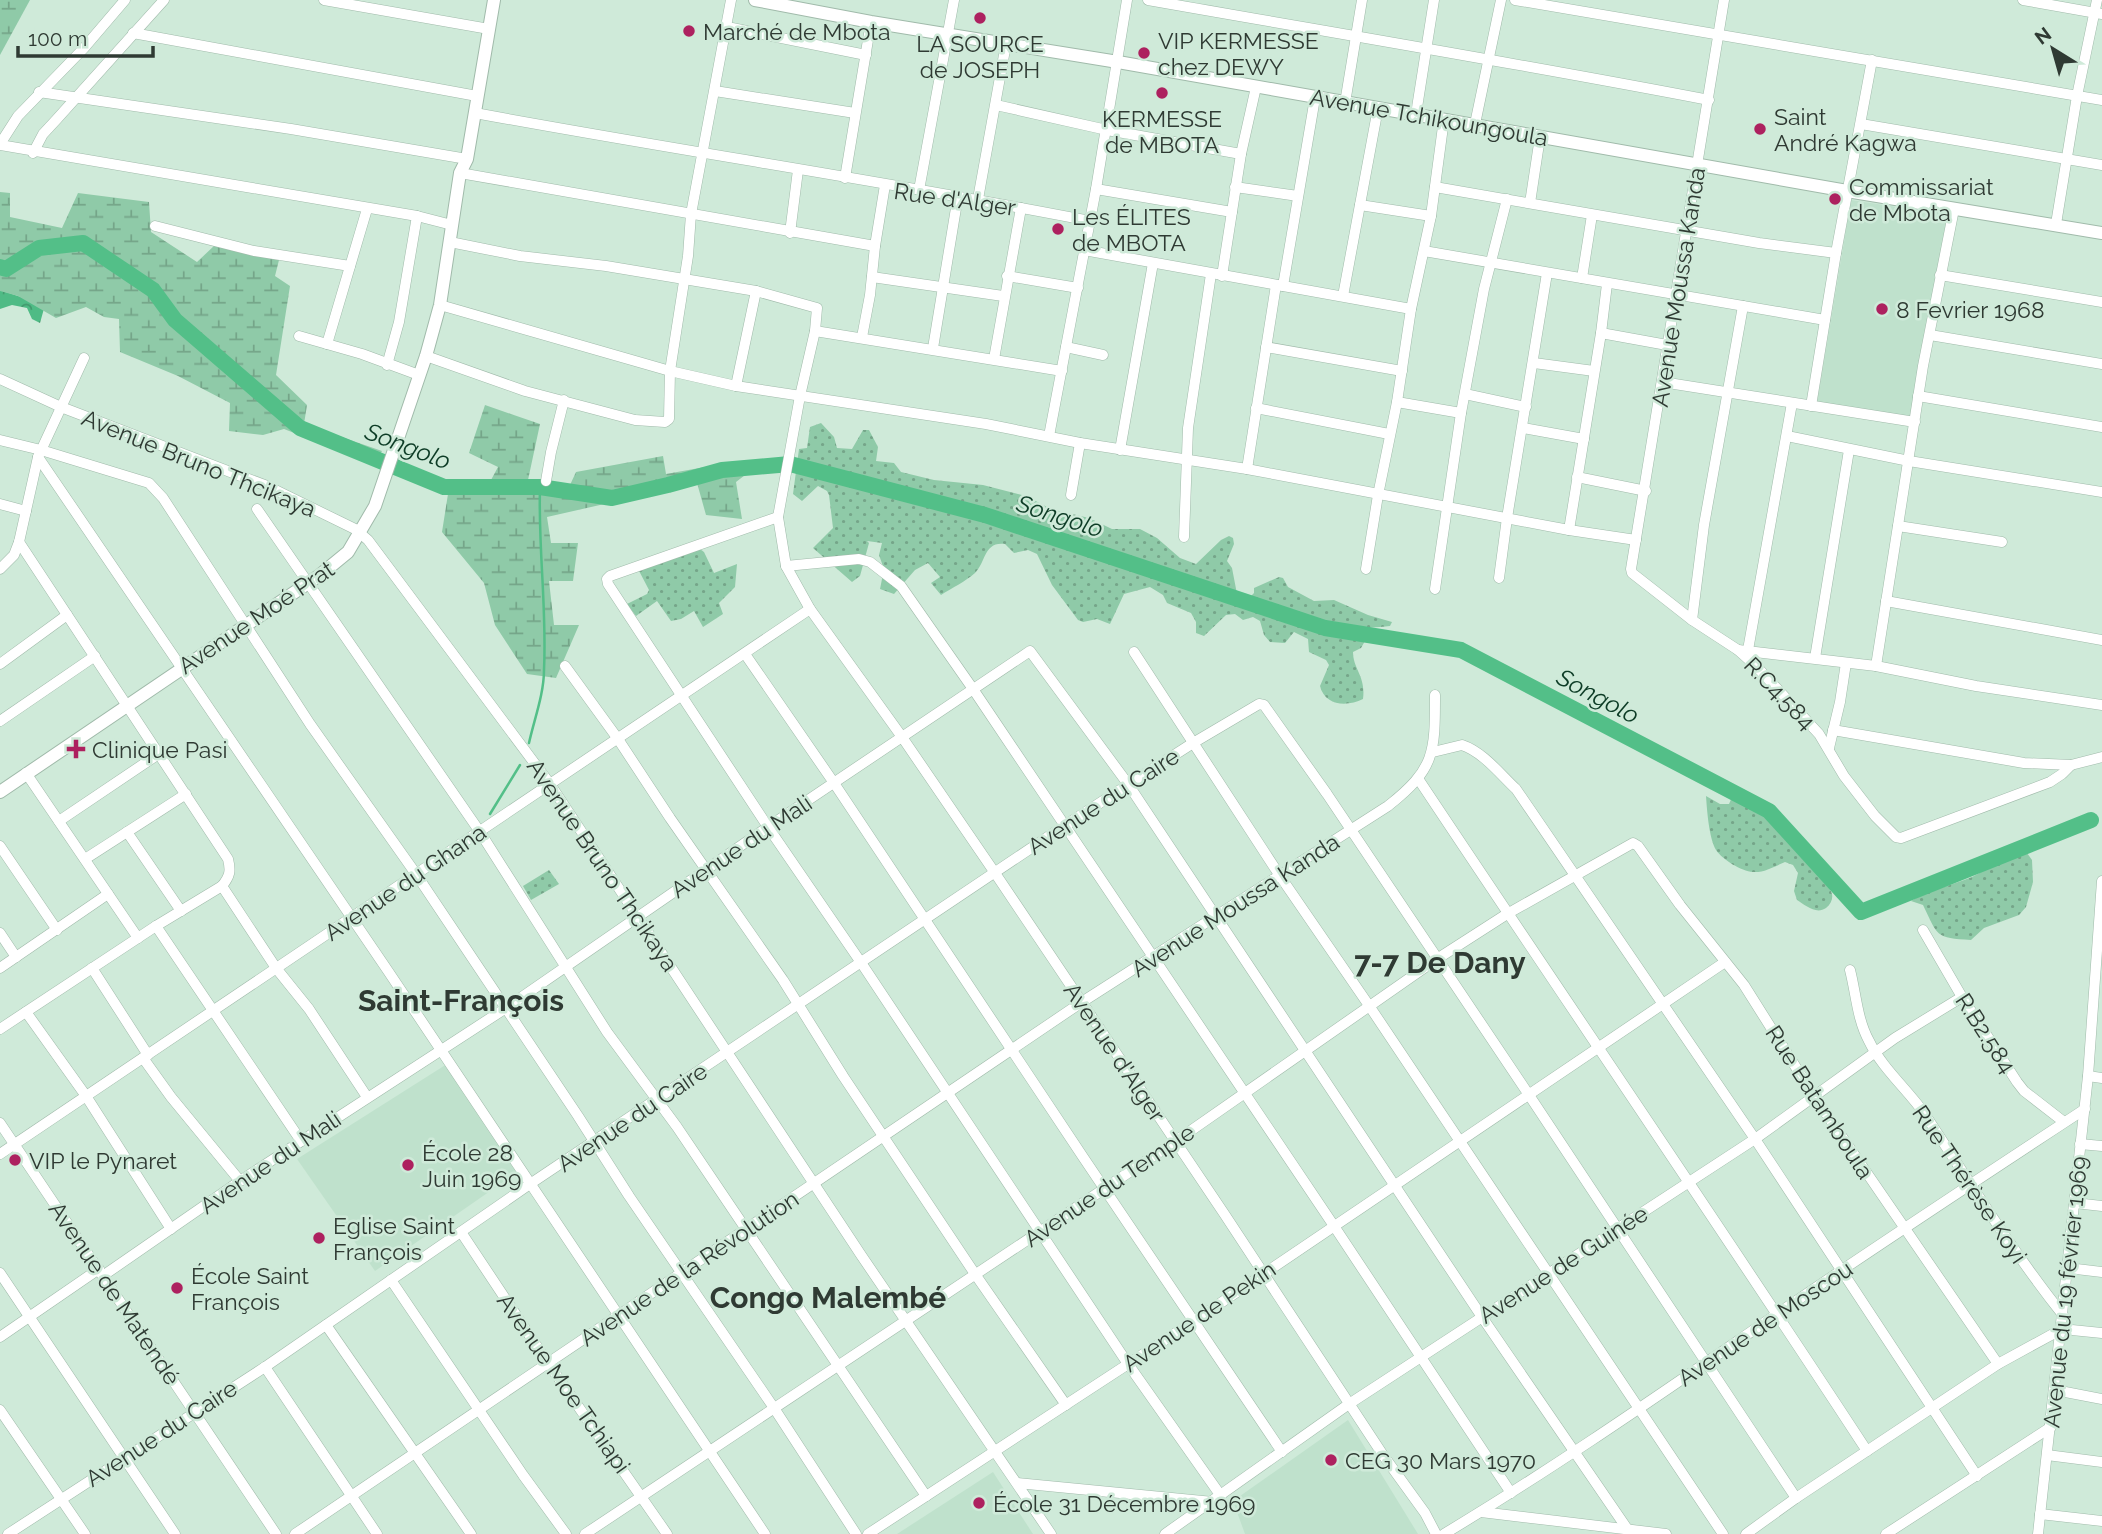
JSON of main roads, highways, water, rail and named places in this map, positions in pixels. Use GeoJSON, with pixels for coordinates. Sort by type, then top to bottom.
{"type":"FeatureCollection","features":[{"type":"Feature","properties":{"kind":"waterway","name":"Songolo"},"geometry":{"type":"LineString","coordinates":[[0,267],[6,269],[39,248],[83,243],[153,290],[175,320],[300,428],[444,487],[540,487],[612,498],[722,470],[790,464],[985,515],[1325,628],[1461,650],[1769,811],[1861,912],[2091,820]]}},
{"type":"Feature","properties":{"kind":"waterway"},"geometry":{"type":"LineString","coordinates":[[529,743],[544,679],[540,487]]}},
{"type":"Feature","properties":{"kind":"waterway"},"geometry":{"type":"LineString","coordinates":[[490,814],[520,765]]}},
{"type":"Feature","properties":{"kind":"place","name":"LA SOURCE de JOSEPH"},"geometry":{"type":"Point","coordinates":[980,18]}},
{"type":"Feature","properties":{"kind":"place","name":"Marché de Mbota"},"geometry":{"type":"Point","coordinates":[689,31]}},
{"type":"Feature","properties":{"kind":"place","name":"VIP KERMESSE chez DEWY"},"geometry":{"type":"Point","coordinates":[1144,53]}},
{"type":"Feature","properties":{"kind":"place","name":"KERMESSE de MBOTA"},"geometry":{"type":"Point","coordinates":[1162,93]}},
{"type":"Feature","properties":{"kind":"place","name":"Saint André Kagwa"},"geometry":{"type":"Point","coordinates":[1760,129]}},
{"type":"Feature","properties":{"kind":"place","name":"Commissariat de Mbota"},"geometry":{"type":"Point","coordinates":[1835,199]}},
{"type":"Feature","properties":{"kind":"place","name":"Les ÉLITES de MBOTA"},"geometry":{"type":"Point","coordinates":[1058,229]}},
{"type":"Feature","properties":{"kind":"place","name":"8 Fevrier 1968"},"geometry":{"type":"Point","coordinates":[1882,309]}},
{"type":"Feature","properties":{"kind":"place","name":"Clinique Pasi"},"geometry":{"type":"Point","coordinates":[76,749]}},
{"type":"Feature","properties":{"kind":"place","name":"VIP le Pynaret"},"geometry":{"type":"Point","coordinates":[15,1160]}},
{"type":"Feature","properties":{"kind":"place","name":"École 28 Juin 1969"},"geometry":{"type":"Point","coordinates":[408,1165]}},
{"type":"Feature","properties":{"kind":"place","name":"Eglise Saint François"},"geometry":{"type":"Point","coordinates":[319,1238]}},
{"type":"Feature","properties":{"kind":"place","name":"École Saint François"},"geometry":{"type":"Point","coordinates":[177,1288]}},
{"type":"Feature","properties":{"kind":"place","name":"CEG 30 Mars 1970"},"geometry":{"type":"Point","coordinates":[1331,1460]}},
{"type":"Feature","properties":{"kind":"place","name":"École 31 Décembre 1969"},"geometry":{"type":"Point","coordinates":[979,1503]}},
{"type":"Feature","properties":{"kind":"district","name":"7-7 De Dany"},"geometry":{"type":"Point","coordinates":[1440,962]}},
{"type":"Feature","properties":{"kind":"district","name":"Saint-François"},"geometry":{"type":"Point","coordinates":[461,1000]}},
{"type":"Feature","properties":{"kind":"district","name":"Congo Malembé"},"geometry":{"type":"Point","coordinates":[828,1297]}}]}
